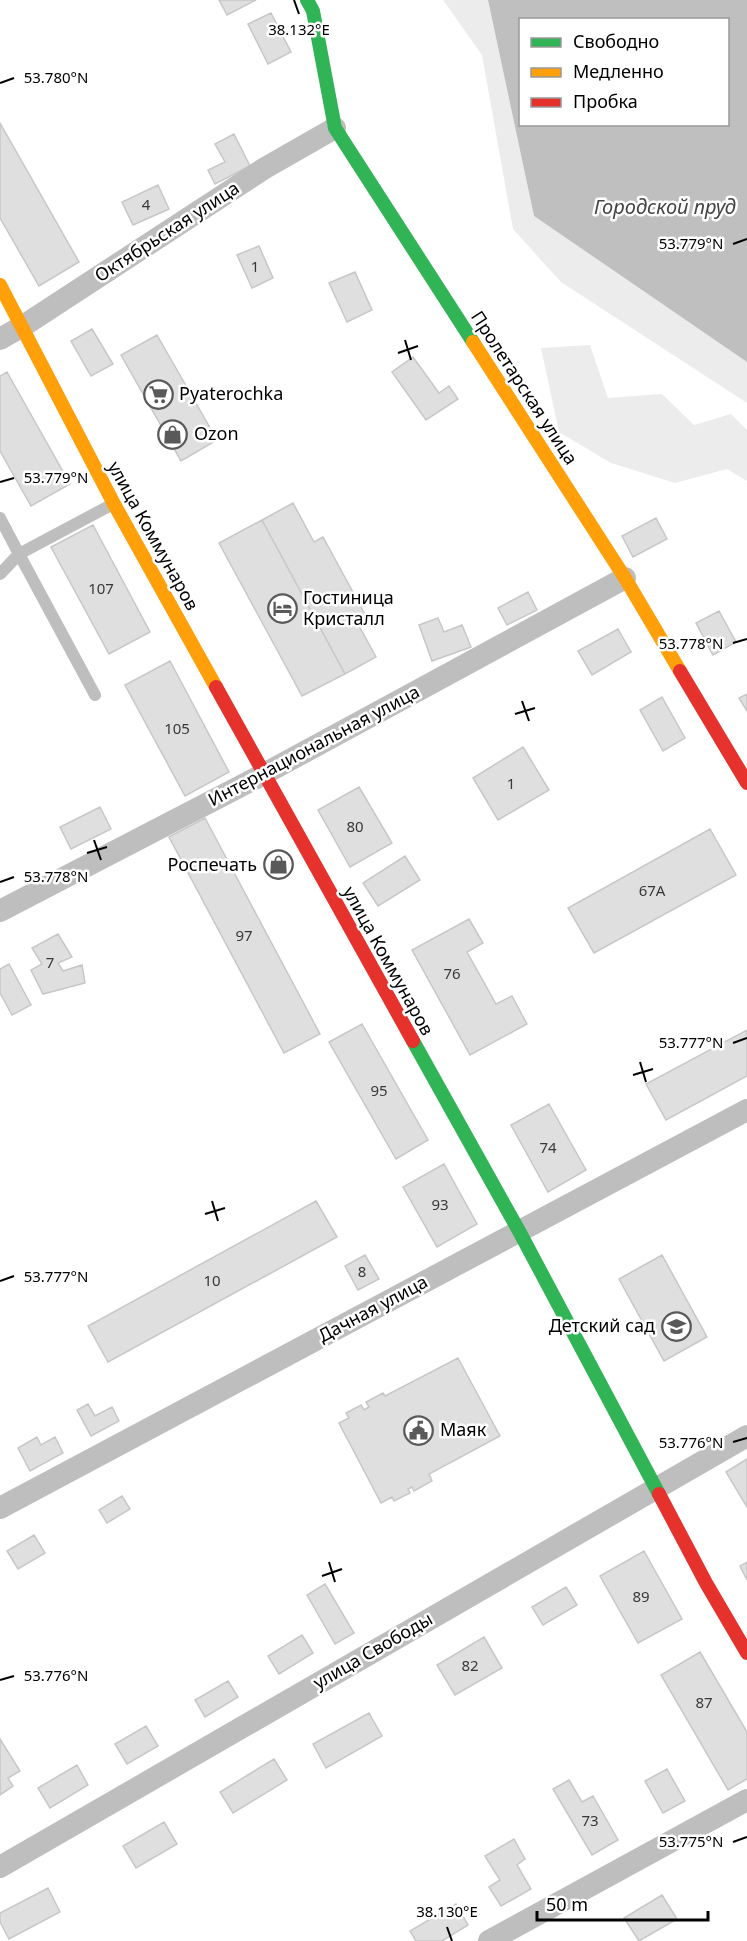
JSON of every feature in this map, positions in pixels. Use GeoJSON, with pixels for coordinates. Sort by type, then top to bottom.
{"type":"FeatureCollection","features":[{"type":"Feature","properties":{"kind":"main road","name":"Пролетарская улица"},"geometry":{"type":"LineString","coordinates":[[307,0],[313,11],[335,128],[625,578],[747,783]]}},
{"type":"Feature","properties":{"kind":"main road","name":"улица Коммунаров"},"geometry":{"type":"LineString","coordinates":[[0,285],[114,504],[519,1231],[706,1583],[747,1653]]}},
{"type":"Feature","properties":{"kind":"street","name":"Октябрьская улица"},"geometry":{"type":"LineString","coordinates":[[0,339],[265,168],[335,128]]}},
{"type":"Feature","properties":{"kind":"street","name":"Интернациональная улица"},"geometry":{"type":"LineString","coordinates":[[0,911],[264,774],[625,578]]}},
{"type":"Feature","properties":{"kind":"street","name":"Дачная улица"},"geometry":{"type":"LineString","coordinates":[[0,1508],[747,1110]]}},
{"type":"Feature","properties":{"kind":"street","name":"улица Свободы"},"geometry":{"type":"LineString","coordinates":[[0,1868],[747,1436]]}},
{"type":"Feature","properties":{"kind":"street"},"geometry":{"type":"LineString","coordinates":[[489,1941],[747,1800]]}},
{"type":"Feature","properties":{"kind":"lane"},"geometry":{"type":"LineString","coordinates":[[0,574],[20,554],[114,504]]}},
{"type":"Feature","properties":{"kind":"lane"},"geometry":{"type":"LineString","coordinates":[[0,518],[95,695]]}},
{"type":"Feature","properties":{"kind":"shaded area"},"geometry":{"type":"Polygon","coordinates":[[[443,0],[488,0],[534,216],[747,362],[747,403],[561,282],[513,229],[482,55],[443,0]]]}},
{"type":"Feature","properties":{"kind":"shaded area"},"geometry":{"type":"Polygon","coordinates":[[[590,345],[608,398],[662,394],[694,425],[731,414],[747,430],[747,481],[727,469],[675,483],[611,463],[559,432],[541,348],[590,345]]]}},
{"type":"Feature","properties":{"kind":"water","name":"Городской пруд"},"geometry":{"type":"Polygon","coordinates":[[[488,0],[747,0],[747,362],[534,216],[488,0]]]}},
{"type":"Feature","properties":{"kind":"building"},"geometry":{"type":"Polygon","coordinates":[[[219,0],[256,0],[227,15],[219,0]]]}},
{"type":"Feature","properties":{"kind":"building"},"geometry":{"type":"Polygon","coordinates":[[[271,13],[291,52],[268,64],[248,24],[271,13]]]}},
{"type":"Feature","properties":{"kind":"building"},"geometry":{"type":"Polygon","coordinates":[[[0,123],[79,262],[39,286],[0,218],[0,123]]]}},
{"type":"Feature","properties":{"kind":"building"},"geometry":{"type":"Polygon","coordinates":[[[234,134],[250,166],[215,184],[208,170],[225,162],[215,144],[234,134]]]}},
{"type":"Feature","properties":{"kind":"building"},"geometry":{"type":"Polygon","coordinates":[[[158,185],[169,209],[133,225],[122,202],[158,185]]]}},
{"type":"Feature","properties":{"kind":"building"},"geometry":{"type":"Polygon","coordinates":[[[259,246],[273,278],[252,288],[237,255],[259,246]]]}},
{"type":"Feature","properties":{"kind":"building"},"geometry":{"type":"Polygon","coordinates":[[[355,272],[372,310],[347,322],[329,283],[355,272]]]}},
{"type":"Feature","properties":{"kind":"building"},"geometry":{"type":"Polygon","coordinates":[[[92,329],[113,364],[91,376],[71,341],[92,329]]]}},
{"type":"Feature","properties":{"kind":"building"},"geometry":{"type":"Polygon","coordinates":[[[157,335],[217,440],[181,461],[121,355],[157,335]]]}},
{"type":"Feature","properties":{"kind":"building"},"geometry":{"type":"Polygon","coordinates":[[[413,357],[439,393],[449,386],[458,399],[426,420],[392,372],[413,357]]]}},
{"type":"Feature","properties":{"kind":"building"},"geometry":{"type":"Polygon","coordinates":[[[7,372],[70,484],[31,506],[0,451],[0,376],[7,372]]]}},
{"type":"Feature","properties":{"kind":"building"},"geometry":{"type":"Polygon","coordinates":[[[293,503],[314,542],[323,537],[367,618],[358,624],[376,657],[345,674],[262,520],[293,503]]]}},
{"type":"Feature","properties":{"kind":"building"},"geometry":{"type":"Polygon","coordinates":[[[656,518],[667,539],[633,557],[622,536],[656,518]]]}},
{"type":"Feature","properties":{"kind":"building","name":"Гостиница Кристалл"},"geometry":{"type":"Polygon","coordinates":[[[262,520],[345,674],[302,696],[219,543],[262,520]]]}},
{"type":"Feature","properties":{"kind":"building"},"geometry":{"type":"Polygon","coordinates":[[[93,525],[150,632],[109,654],[51,547],[93,525]]]}},
{"type":"Feature","properties":{"kind":"building"},"geometry":{"type":"Polygon","coordinates":[[[528,592],[537,610],[507,625],[498,608],[528,592]]]}},
{"type":"Feature","properties":{"kind":"building"},"geometry":{"type":"Polygon","coordinates":[[[719,611],[736,642],[713,655],[696,623],[719,611]]]}},
{"type":"Feature","properties":{"kind":"building"},"geometry":{"type":"Polygon","coordinates":[[[438,618],[444,632],[462,625],[471,647],[432,661],[419,625],[438,618]]]}},
{"type":"Feature","properties":{"kind":"building"},"geometry":{"type":"Polygon","coordinates":[[[618,629],[631,652],[592,675],[578,651],[618,629]]]}},
{"type":"Feature","properties":{"kind":"building"},"geometry":{"type":"Polygon","coordinates":[[[170,661],[229,772],[185,796],[125,685],[170,661]]]}},
{"type":"Feature","properties":{"kind":"building"},"geometry":{"type":"Polygon","coordinates":[[[747,694],[747,711],[739,698],[747,694]]]}},
{"type":"Feature","properties":{"kind":"building"},"geometry":{"type":"Polygon","coordinates":[[[662,697],[685,738],[663,751],[640,710],[662,697]]]}},
{"type":"Feature","properties":{"kind":"building"},"geometry":{"type":"Polygon","coordinates":[[[523,747],[549,790],[498,820],[473,778],[523,747]]]}},
{"type":"Feature","properties":{"kind":"building"},"geometry":{"type":"Polygon","coordinates":[[[359,787],[392,843],[350,867],[318,810],[359,787]]]}},
{"type":"Feature","properties":{"kind":"building"},"geometry":{"type":"Polygon","coordinates":[[[100,807],[111,829],[71,849],[60,827],[100,807]]]}},
{"type":"Feature","properties":{"kind":"building"},"geometry":{"type":"Polygon","coordinates":[[[205,818],[320,1034],[284,1053],[169,837],[205,818]]]}},
{"type":"Feature","properties":{"kind":"building"},"geometry":{"type":"Polygon","coordinates":[[[710,829],[736,875],[594,953],[568,908],[710,829]]]}},
{"type":"Feature","properties":{"kind":"building"},"geometry":{"type":"Polygon","coordinates":[[[405,856],[420,880],[378,906],[363,883],[405,856]]]}},
{"type":"Feature","properties":{"kind":"building"},"geometry":{"type":"Polygon","coordinates":[[[469,919],[483,943],[467,952],[496,1004],[512,996],[527,1024],[470,1055],[412,950],[469,919]]]}},
{"type":"Feature","properties":{"kind":"building"},"geometry":{"type":"Polygon","coordinates":[[[58,934],[72,957],[58,963],[63,971],[82,965],[85,983],[43,994],[31,970],[42,964],[32,948],[58,934]]]}},
{"type":"Feature","properties":{"kind":"building"},"geometry":{"type":"Polygon","coordinates":[[[9,964],[31,1005],[12,1015],[0,993],[0,969],[9,964]]]}},
{"type":"Feature","properties":{"kind":"building"},"geometry":{"type":"Polygon","coordinates":[[[362,1024],[428,1140],[396,1159],[329,1042],[362,1024]]]}},
{"type":"Feature","properties":{"kind":"building"},"geometry":{"type":"Polygon","coordinates":[[[747,1030],[747,1076],[666,1120],[646,1084],[747,1030]]]}},
{"type":"Feature","properties":{"kind":"building"},"geometry":{"type":"Polygon","coordinates":[[[549,1104],[586,1170],[548,1192],[511,1125],[549,1104]]]}},
{"type":"Feature","properties":{"kind":"building"},"geometry":{"type":"Polygon","coordinates":[[[444,1164],[477,1224],[437,1247],[403,1187],[444,1164]]]}},
{"type":"Feature","properties":{"kind":"building"},"geometry":{"type":"Polygon","coordinates":[[[316,1201],[337,1237],[108,1362],[88,1326],[316,1201]]]}},
{"type":"Feature","properties":{"kind":"building"},"geometry":{"type":"Polygon","coordinates":[[[365,1255],[379,1279],[358,1290],[345,1266],[365,1255]]]}},
{"type":"Feature","properties":{"kind":"building","name":"Детский сад"},"geometry":{"type":"Polygon","coordinates":[[[662,1255],[707,1337],[664,1361],[619,1279],[662,1255]]]}},
{"type":"Feature","properties":{"kind":"building","name":"Маяк"},"geometry":{"type":"Polygon","coordinates":[[[458,1358],[500,1436],[429,1474],[432,1481],[414,1491],[412,1487],[408,1489],[410,1493],[394,1501],[392,1497],[381,1503],[339,1423],[349,1418],[346,1413],[361,1405],[364,1410],[369,1407],[366,1402],[383,1393],[385,1396],[458,1358]]]}},
{"type":"Feature","properties":{"kind":"building"},"geometry":{"type":"Polygon","coordinates":[[[88,1404],[95,1416],[112,1407],[119,1421],[91,1436],[77,1410],[88,1404]]]}},
{"type":"Feature","properties":{"kind":"building"},"geometry":{"type":"Polygon","coordinates":[[[37,1437],[41,1445],[55,1437],[63,1453],[30,1471],[18,1448],[37,1437]]]}},
{"type":"Feature","properties":{"kind":"building"},"geometry":{"type":"Polygon","coordinates":[[[747,1459],[747,1507],[726,1472],[747,1459]]]}},
{"type":"Feature","properties":{"kind":"building"},"geometry":{"type":"Polygon","coordinates":[[[122,1496],[130,1509],[107,1523],[99,1510],[122,1496]]]}},
{"type":"Feature","properties":{"kind":"building"},"geometry":{"type":"Polygon","coordinates":[[[34,1535],[45,1553],[18,1569],[7,1551],[34,1535]]]}},
{"type":"Feature","properties":{"kind":"building"},"geometry":{"type":"Polygon","coordinates":[[[644,1551],[682,1619],[638,1643],[600,1576],[644,1551]]]}},
{"type":"Feature","properties":{"kind":"building"},"geometry":{"type":"Polygon","coordinates":[[[747,1562],[747,1580],[740,1566],[747,1562]]]}},
{"type":"Feature","properties":{"kind":"building"},"geometry":{"type":"Polygon","coordinates":[[[325,1584],[354,1633],[335,1644],[307,1595],[325,1584]]]}},
{"type":"Feature","properties":{"kind":"building"},"geometry":{"type":"Polygon","coordinates":[[[566,1587],[577,1605],[543,1625],[532,1607],[566,1587]]]}},
{"type":"Feature","properties":{"kind":"building"},"geometry":{"type":"Polygon","coordinates":[[[302,1635],[313,1653],[279,1674],[268,1656],[302,1635]]]}},
{"type":"Feature","properties":{"kind":"building"},"geometry":{"type":"Polygon","coordinates":[[[484,1637],[502,1668],[455,1695],[437,1665],[484,1637]]]}},
{"type":"Feature","properties":{"kind":"building"},"geometry":{"type":"Polygon","coordinates":[[[700,1652],[747,1732],[747,1779],[728,1790],[661,1675],[700,1652]]]}},
{"type":"Feature","properties":{"kind":"building"},"geometry":{"type":"Polygon","coordinates":[[[228,1681],[238,1697],[205,1717],[195,1700],[228,1681]]]}},
{"type":"Feature","properties":{"kind":"building"},"geometry":{"type":"Polygon","coordinates":[[[369,1713],[382,1736],[326,1768],[313,1744],[369,1713]]]}},
{"type":"Feature","properties":{"kind":"building"},"geometry":{"type":"Polygon","coordinates":[[[146,1726],[158,1746],[127,1764],[115,1744],[146,1726]]]}},
{"type":"Feature","properties":{"kind":"building"},"geometry":{"type":"Polygon","coordinates":[[[0,1739],[20,1771],[8,1778],[13,1786],[0,1795],[0,1739]]]}},
{"type":"Feature","properties":{"kind":"building"},"geometry":{"type":"Polygon","coordinates":[[[274,1759],[287,1780],[233,1813],[220,1792],[274,1759]]]}},
{"type":"Feature","properties":{"kind":"building"},"geometry":{"type":"Polygon","coordinates":[[[77,1765],[88,1785],[50,1808],[38,1788],[77,1765]]]}},
{"type":"Feature","properties":{"kind":"building"},"geometry":{"type":"Polygon","coordinates":[[[667,1769],[685,1801],[663,1813],[645,1781],[667,1769]]]}},
{"type":"Feature","properties":{"kind":"building"},"geometry":{"type":"Polygon","coordinates":[[[569,1780],[582,1802],[593,1796],[618,1840],[592,1855],[553,1789],[569,1780]]]}},
{"type":"Feature","properties":{"kind":"building"},"geometry":{"type":"Polygon","coordinates":[[[164,1822],[177,1844],[136,1868],[123,1846],[164,1822]]]}},
{"type":"Feature","properties":{"kind":"building"},"geometry":{"type":"Polygon","coordinates":[[[514,1839],[525,1859],[517,1865],[531,1889],[501,1906],[489,1887],[500,1880],[485,1856],[514,1839]]]}},
{"type":"Feature","properties":{"kind":"building"},"geometry":{"type":"Polygon","coordinates":[[[48,1888],[60,1912],[9,1939],[0,1922],[0,1913],[48,1888]]]}},
{"type":"Feature","properties":{"kind":"building"},"geometry":{"type":"Polygon","coordinates":[[[662,1895],[677,1919],[639,1941],[624,1918],[662,1895]]]}},
{"type":"Feature","properties":{"kind":"building"},"geometry":{"type":"Polygon","coordinates":[[[456,1904],[468,1925],[442,1941],[416,1941],[410,1931],[456,1904]]]}},
{"type":"Feature","properties":{"kind":"traffic: fast"},"geometry":{"type":"LineString","coordinates":[[307,0],[313,11],[335,128],[473,342]]}},
{"type":"Feature","properties":{"kind":"traffic: fast"},"geometry":{"type":"LineString","coordinates":[[413,1041],[519,1231],[659,1494]]}},
{"type":"Feature","properties":{"kind":"traffic: slow"},"geometry":{"type":"LineString","coordinates":[[0,285],[114,504],[216,687]]}},
{"type":"Feature","properties":{"kind":"traffic: slow"},"geometry":{"type":"LineString","coordinates":[[473,342],[625,578],[680,671]]}},
{"type":"Feature","properties":{"kind":"traffic: jam"},"geometry":{"type":"LineString","coordinates":[[680,671],[747,783]]}},
{"type":"Feature","properties":{"kind":"traffic: jam"},"geometry":{"type":"LineString","coordinates":[[216,687],[413,1041]]}},
{"type":"Feature","properties":{"kind":"traffic: jam"},"geometry":{"type":"LineString","coordinates":[[659,1494],[706,1583],[747,1653]]}},
{"type":"Feature","properties":{"kind":"place","name":"Pyaterochka"},"geometry":{"type":"Point","coordinates":[158,394]}},
{"type":"Feature","properties":{"kind":"place","name":"Ozon"},"geometry":{"type":"Point","coordinates":[173,434]}},
{"type":"Feature","properties":{"kind":"place","name":"Гостиница Кристалл"},"geometry":{"type":"Point","coordinates":[282,608]}},
{"type":"Feature","properties":{"kind":"place","name":"Роспечать"},"geometry":{"type":"Point","coordinates":[278,865]}},
{"type":"Feature","properties":{"kind":"place","name":"Детский сад"},"geometry":{"type":"Point","coordinates":[676,1326]}},
{"type":"Feature","properties":{"kind":"place","name":"Маяк"},"geometry":{"type":"Point","coordinates":[419,1430]}}]}
